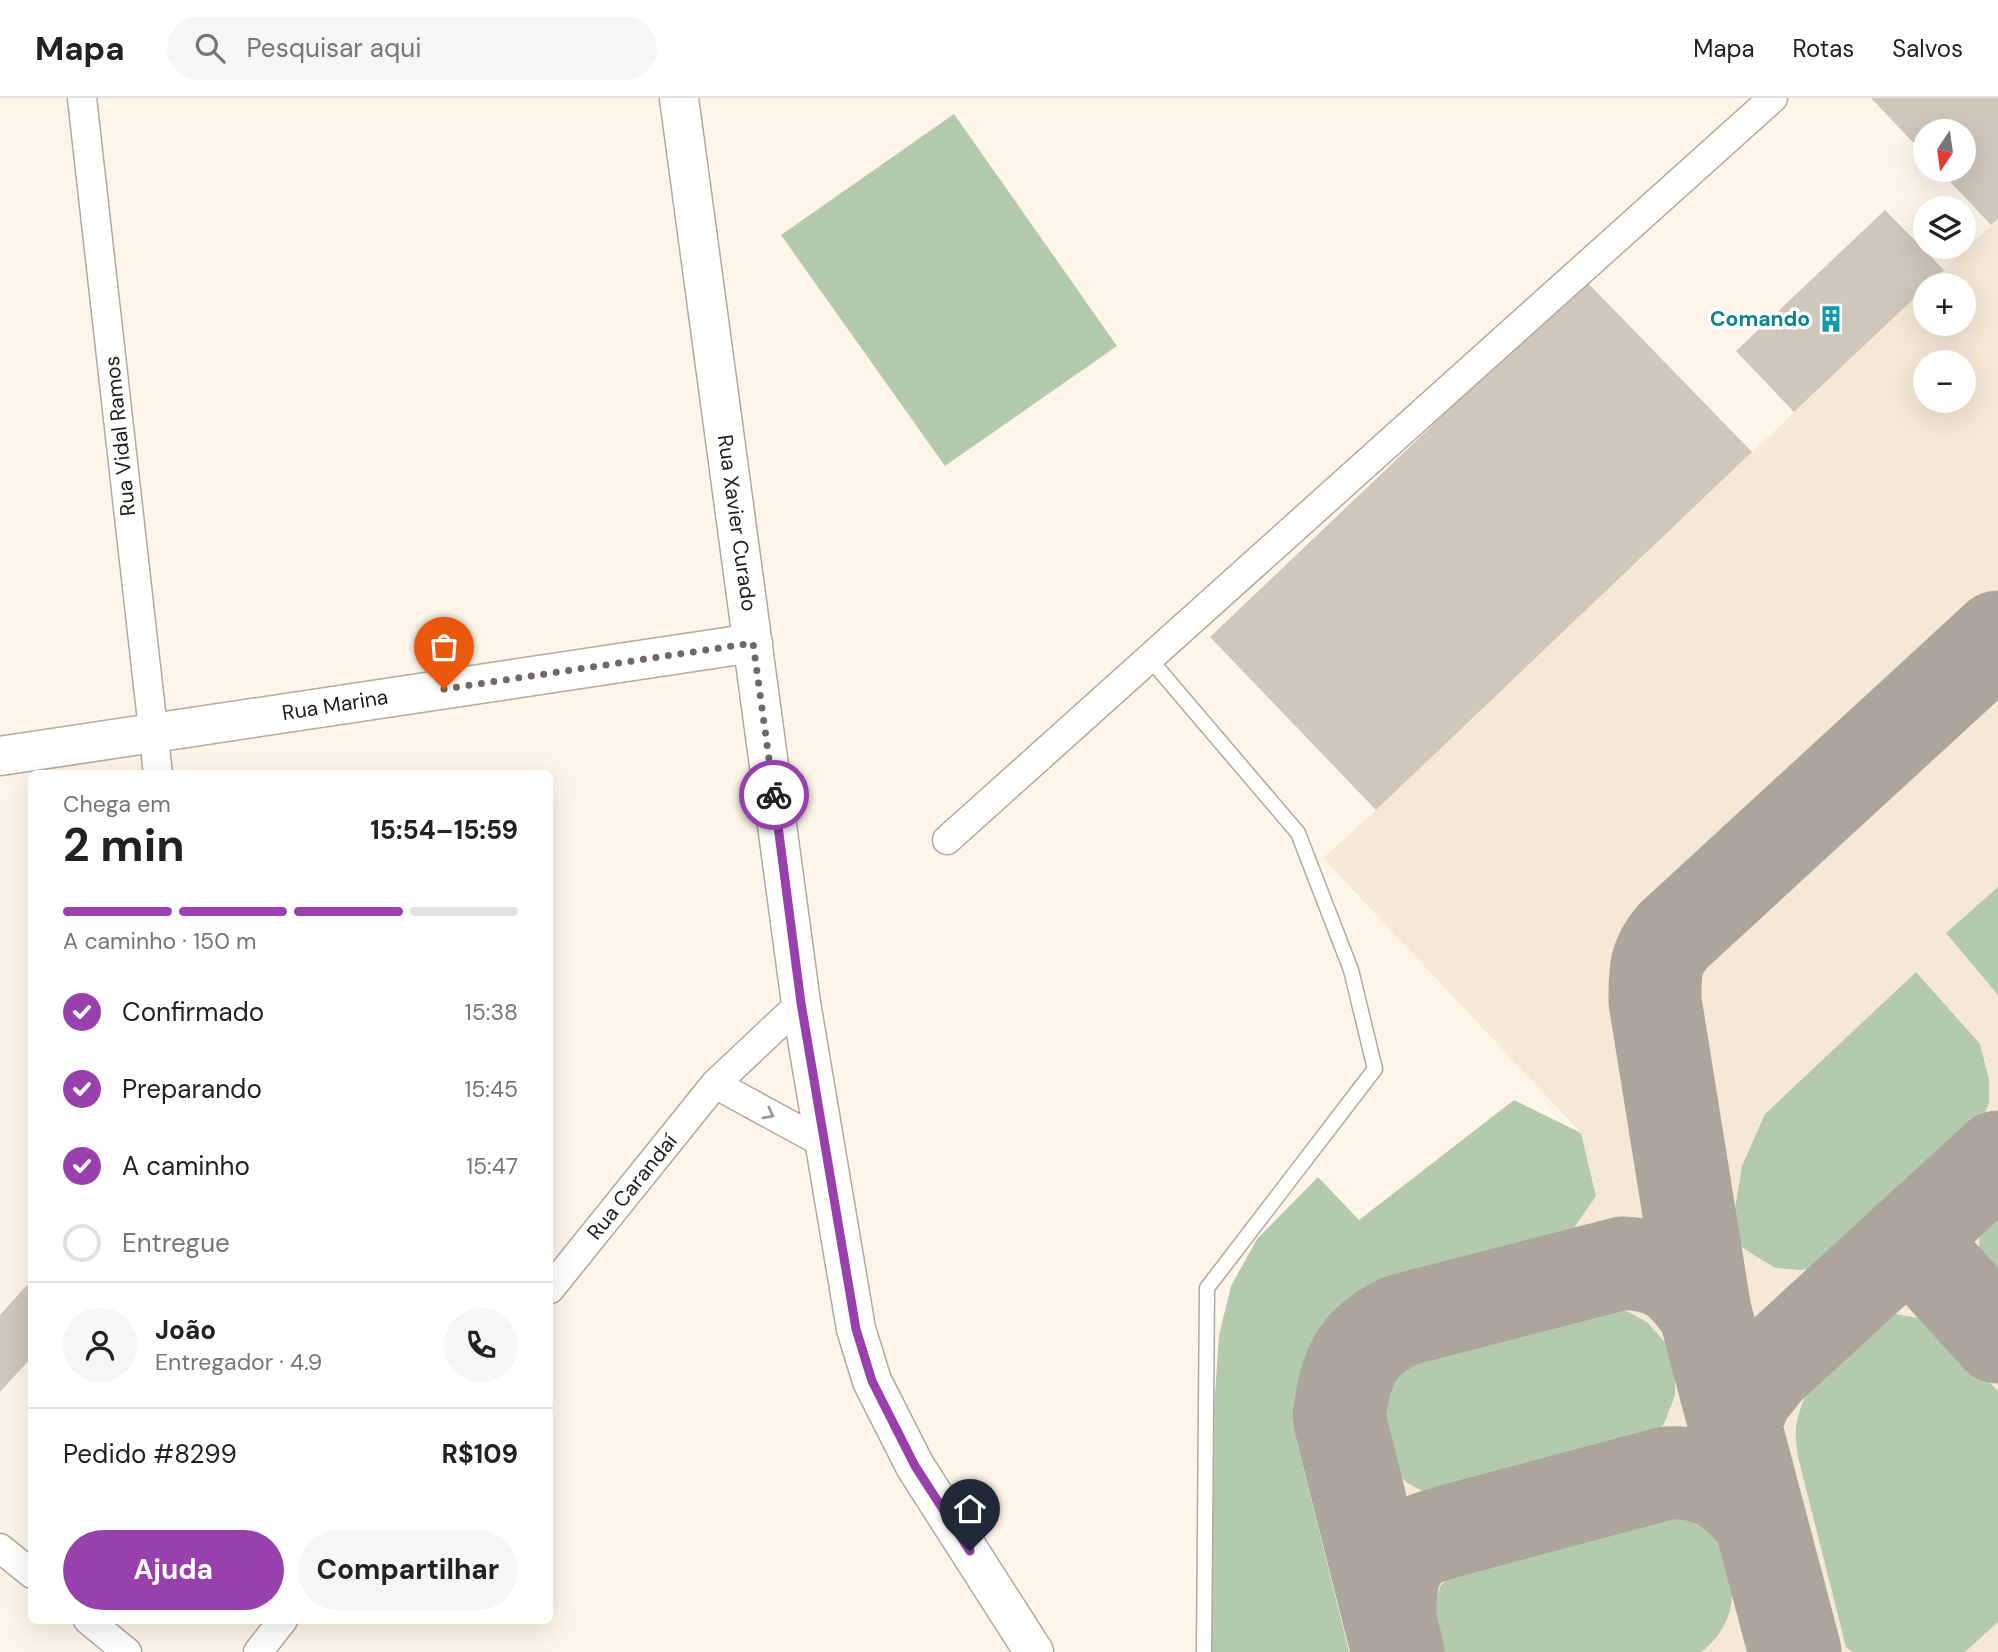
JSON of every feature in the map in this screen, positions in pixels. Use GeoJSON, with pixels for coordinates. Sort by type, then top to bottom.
{"type":"FeatureCollection","features":[{"type":"Feature","properties":{"kind":"main road","name":"Rua Xavier Curado"},"geometry":{"type":"LineString","coordinates":[[679,98],[801,1003],[856,1329],[872,1381],[915,1466],[1034,1652]]}},
{"type":"Feature","properties":{"kind":"main road","name":"Rua Marina"},"geometry":{"type":"LineString","coordinates":[[0,756],[753,643]]}},
{"type":"Feature","properties":{"kind":"street","name":"Rua Vidal Ramos"},"geometry":{"type":"LineString","coordinates":[[82,98],[158,770]]}},
{"type":"Feature","properties":{"kind":"street"},"geometry":{"type":"LineString","coordinates":[[947,840],[1773,98]]}},
{"type":"Feature","properties":{"kind":"street","name":"Rua Carandaí"},"geometry":{"type":"LineString","coordinates":[[553,1285],[715,1084],[801,1003]]}},
{"type":"Feature","properties":{"kind":"street"},"geometry":{"type":"LineString","coordinates":[[715,1084],[823,1143]]}},
{"type":"Feature","properties":{"kind":"street"},"geometry":{"type":"LineString","coordinates":[[0,1548],[28,1571]]}},
{"type":"Feature","properties":{"kind":"street"},"geometry":{"type":"LineString","coordinates":[[93,1624],[127,1652]]}},
{"type":"Feature","properties":{"kind":"street"},"geometry":{"type":"LineString","coordinates":[[258,1652],[280,1624]]}},
{"type":"Feature","properties":{"kind":"lane"},"geometry":{"type":"LineString","coordinates":[[1149,658],[1298,833],[1351,971],[1375,1069],[1207,1288],[1204,1652]]}},
{"type":"Feature","properties":{"kind":"shaded area"},"geometry":{"type":"Polygon","coordinates":[[[1998,219],[1998,1652],[1349,1652],[1292,1421],[1311,1348],[1366,1290],[1564,1242],[1596,1196],[1581,1133],[1323,858],[1913,299],[1913,336],[1976,336],[1976,273],[1941,273],[1956,259],[1976,259],[1976,240],[1998,219]]]}},
{"type":"Feature","properties":{"kind":"green space"},"geometry":{"type":"Polygon","coordinates":[[[954,114],[1117,346],[945,466],[781,235],[954,114]]]}},
{"type":"Feature","properties":{"kind":"green space"},"geometry":{"type":"Polygon","coordinates":[[[1998,887],[1998,995],[1946,933],[1998,887]]]}},
{"type":"Feature","properties":{"kind":"green space"},"geometry":{"type":"Polygon","coordinates":[[[1916,972],[1980,1044],[1989,1079],[1989,1103],[1981,1124],[1822,1267],[1800,1270],[1775,1268],[1740,1246],[1735,1209],[1742,1166],[1765,1114],[1916,972]]]}},
{"type":"Feature","properties":{"kind":"green space"},"geometry":{"type":"Polygon","coordinates":[[[1514,1100],[1581,1133],[1596,1196],[1564,1242],[1366,1290],[1311,1348],[1292,1421],[1349,1652],[1205,1652],[1201,1600],[1219,1335],[1231,1286],[1257,1239],[1318,1177],[1359,1220],[1514,1100]]]}},
{"type":"Feature","properties":{"kind":"green space"},"geometry":{"type":"Polygon","coordinates":[[[1998,1201],[1998,1292],[1985,1271],[1979,1238],[1998,1201]]]}},
{"type":"Feature","properties":{"kind":"green space"},"geometry":{"type":"Polygon","coordinates":[[[1586,1305],[1621,1308],[1647,1322],[1663,1340],[1675,1362],[1675,1395],[1664,1424],[1641,1445],[1454,1499],[1427,1494],[1406,1482],[1390,1466],[1377,1443],[1372,1420],[1381,1384],[1388,1370],[1420,1348],[1586,1305]]]}},
{"type":"Feature","properties":{"kind":"green space"},"geometry":{"type":"Polygon","coordinates":[[[1889,1313],[1918,1318],[1942,1331],[1998,1391],[1998,1622],[1965,1652],[1852,1652],[1846,1647],[1798,1457],[1798,1417],[1810,1385],[1829,1351],[1851,1326],[1862,1319],[1889,1313]]]}},
{"type":"Feature","properties":{"kind":"green space"},"geometry":{"type":"Polygon","coordinates":[[[1658,1510],[1699,1526],[1720,1547],[1727,1565],[1732,1590],[1729,1613],[1719,1634],[1701,1652],[1433,1652],[1428,1638],[1432,1610],[1441,1585],[1473,1558],[1658,1510]]]}},
{"type":"Feature","properties":{"kind":"building"},"geometry":{"type":"Polygon","coordinates":[[[1871,98],[1998,98],[1998,219],[1991,225],[1976,209],[1976,196],[1964,196],[1950,182],[1976,182],[1976,119],[1913,119],[1913,142],[1871,98]]]}},
{"type":"Feature","properties":{"kind":"building","name":"Comando"},"geometry":{"type":"Polygon","coordinates":[[[1885,210],[1913,238],[1913,259],[1933,259],[1944,270],[1941,273],[1913,273],[1913,299],[1794,412],[1736,351],[1885,210]]]}},
{"type":"Feature","properties":{"kind":"building"},"geometry":{"type":"Polygon","coordinates":[[[1585,280],[1752,452],[1376,810],[1210,637],[1585,280]]]}},
{"type":"Feature","properties":{"kind":"building"},"geometry":{"type":"Polygon","coordinates":[[[28,1286],[28,1361],[0,1392],[0,1315],[28,1286]]]}},
{"type":"Feature","properties":{"kind":"taxiway"},"geometry":{"type":"LineString","coordinates":[[1795,1652],[1705,1312],[1655,1001],[1657,966],[1662,951],[1673,936],[1998,637]]}},
{"type":"Feature","properties":{"kind":"taxiway"},"geometry":{"type":"LineString","coordinates":[[1734,1423],[1747,1394],[1768,1368],[1998,1157]]}},
{"type":"Feature","properties":{"kind":"taxiway"},"geometry":{"type":"LineString","coordinates":[[1909,1239],[1998,1337]]}},
{"type":"Feature","properties":{"kind":"taxiway"},"geometry":{"type":"LineString","coordinates":[[1398,1652],[1339,1418],[1349,1371],[1363,1347],[1373,1337],[1402,1320],[1623,1263],[1651,1267],[1671,1275],[1688,1290],[1705,1312]]}},
{"type":"Feature","properties":{"kind":"taxiway"},"geometry":{"type":"LineString","coordinates":[[1390,1618],[1390,1597],[1397,1566],[1409,1549],[1418,1542],[1667,1473],[1696,1475],[1720,1484],[1741,1500],[1760,1521]]}},
{"type":"Feature","properties":{"kind":"way so far"},"geometry":{"type":"LineString","coordinates":[[444,689],[753,643],[774,795]]}},
{"type":"Feature","properties":{"kind":"place","name":"Comando"},"geometry":{"type":"Point","coordinates":[1831,319]}},
{"type":"Feature","properties":{"kind":"route"},"geometry":{"type":"LineString","coordinates":[[774,795],[801,1003],[856,1329],[872,1381],[915,1466],[970,1551]]}}]}
